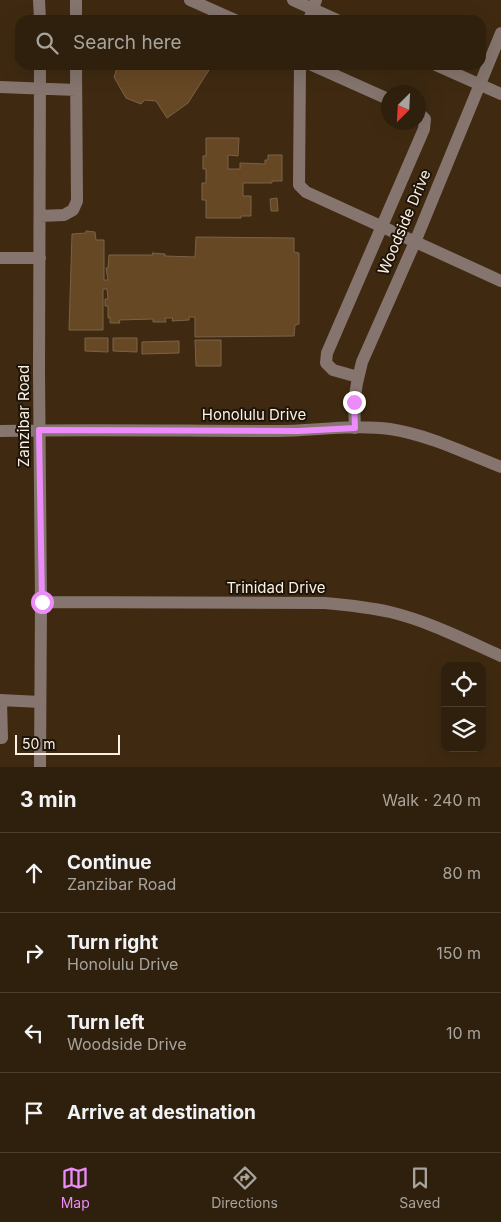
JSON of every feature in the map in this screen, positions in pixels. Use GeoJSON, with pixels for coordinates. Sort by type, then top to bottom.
{"type":"FeatureCollection","features":[{"type":"Feature","properties":{"kind":"street"},"geometry":{"type":"LineString","coordinates":[[39,0],[40,15]]}},
{"type":"Feature","properties":{"kind":"street"},"geometry":{"type":"LineString","coordinates":[[76,0],[76,15]]}},
{"type":"Feature","properties":{"kind":"street"},"geometry":{"type":"LineString","coordinates":[[190,0],[224,15]]}},
{"type":"Feature","properties":{"kind":"street"},"geometry":{"type":"LineString","coordinates":[[293,0],[325,15]]}},
{"type":"Feature","properties":{"kind":"street","name":"Woodside Drive"},"geometry":{"type":"LineString","coordinates":[[486,68],[501,33]]}},
{"type":"Feature","properties":{"kind":"street","name":"Zanzibar Road"},"geometry":{"type":"LineString","coordinates":[[40,70],[39,430],[42,602],[40,767]]}},
{"type":"Feature","properties":{"kind":"street"},"geometry":{"type":"LineString","coordinates":[[40,216],[64,215],[73,210],[77,201],[76,70]]}},
{"type":"Feature","properties":{"kind":"street"},"geometry":{"type":"LineString","coordinates":[[300,70],[299,185],[306,192],[501,281]]}},
{"type":"Feature","properties":{"kind":"street"},"geometry":{"type":"LineString","coordinates":[[323,70],[381,96]]}},
{"type":"Feature","properties":{"kind":"street"},"geometry":{"type":"LineString","coordinates":[[447,70],[501,94]]}},
{"type":"Feature","properties":{"kind":"street","name":"Woodside Drive"},"geometry":{"type":"LineString","coordinates":[[355,428],[354,402],[362,362],[485,70]]}},
{"type":"Feature","properties":{"kind":"street"},"geometry":{"type":"LineString","coordinates":[[0,87],[40,87],[76,90]]}},
{"type":"Feature","properties":{"kind":"street"},"geometry":{"type":"LineString","coordinates":[[358,377],[333,370],[326,363],[327,352],[380,226],[424,130]]}},
{"type":"Feature","properties":{"kind":"street"},"geometry":{"type":"LineString","coordinates":[[0,258],[40,258]]}},
{"type":"Feature","properties":{"kind":"street","name":"Honolulu Drive"},"geometry":{"type":"LineString","coordinates":[[0,431],[298,431],[355,428],[389,429],[415,434],[440,442],[501,467]]}},
{"type":"Feature","properties":{"kind":"street","name":"Trinidad Drive"},"geometry":{"type":"LineString","coordinates":[[42,602],[325,603],[353,605],[391,612],[434,627],[501,656]]}},
{"type":"Feature","properties":{"kind":"street"},"geometry":{"type":"LineString","coordinates":[[0,738],[2,738],[0,700],[40,702]]}},
{"type":"Feature","properties":{"kind":"building"},"geometry":{"type":"Polygon","coordinates":[[[116,70],[209,70],[188,103],[167,118],[156,101],[145,100],[141,104],[126,98],[114,77],[116,70]]]}},
{"type":"Feature","properties":{"kind":"building"},"geometry":{"type":"Polygon","coordinates":[[[206,138],[239,138],[238,156],[228,155],[228,169],[240,169],[240,163],[265,164],[265,160],[268,160],[268,155],[282,155],[282,181],[243,183],[243,196],[251,196],[251,216],[241,216],[241,218],[206,218],[206,200],[202,200],[202,183],[206,183],[206,169],[203,169],[203,156],[206,156],[206,138]]]}},
{"type":"Feature","properties":{"kind":"building"},"geometry":{"type":"Polygon","coordinates":[[[277,198],[278,211],[271,211],[270,199],[277,198]]]}},
{"type":"Feature","properties":{"kind":"building"},"geometry":{"type":"Polygon","coordinates":[[[86,231],[95,232],[96,240],[104,240],[104,280],[108,280],[106,268],[108,268],[109,255],[153,255],[152,253],[165,254],[165,256],[195,257],[196,237],[294,238],[294,252],[299,253],[299,324],[295,325],[294,336],[195,337],[195,317],[189,317],[189,320],[172,321],[173,318],[165,318],[166,322],[153,322],[153,319],[119,320],[120,323],[110,323],[108,306],[105,306],[105,299],[108,299],[107,289],[103,289],[103,330],[69,330],[72,234],[86,233],[86,231]]]}},
{"type":"Feature","properties":{"kind":"building"},"geometry":{"type":"Polygon","coordinates":[[[85,338],[108,338],[108,352],[85,351],[85,338]]]}},
{"type":"Feature","properties":{"kind":"building"},"geometry":{"type":"Polygon","coordinates":[[[113,338],[137,338],[137,352],[113,351],[113,338]]]}},
{"type":"Feature","properties":{"kind":"building"},"geometry":{"type":"Polygon","coordinates":[[[195,340],[221,340],[221,366],[196,366],[195,340]]]}},
{"type":"Feature","properties":{"kind":"building"},"geometry":{"type":"Polygon","coordinates":[[[179,341],[179,353],[142,354],[142,342],[179,341]]]}},
{"type":"Feature","properties":{"kind":"route"},"geometry":{"type":"LineString","coordinates":[[42,602],[39,430],[298,431],[355,428],[354,402]]}}]}
